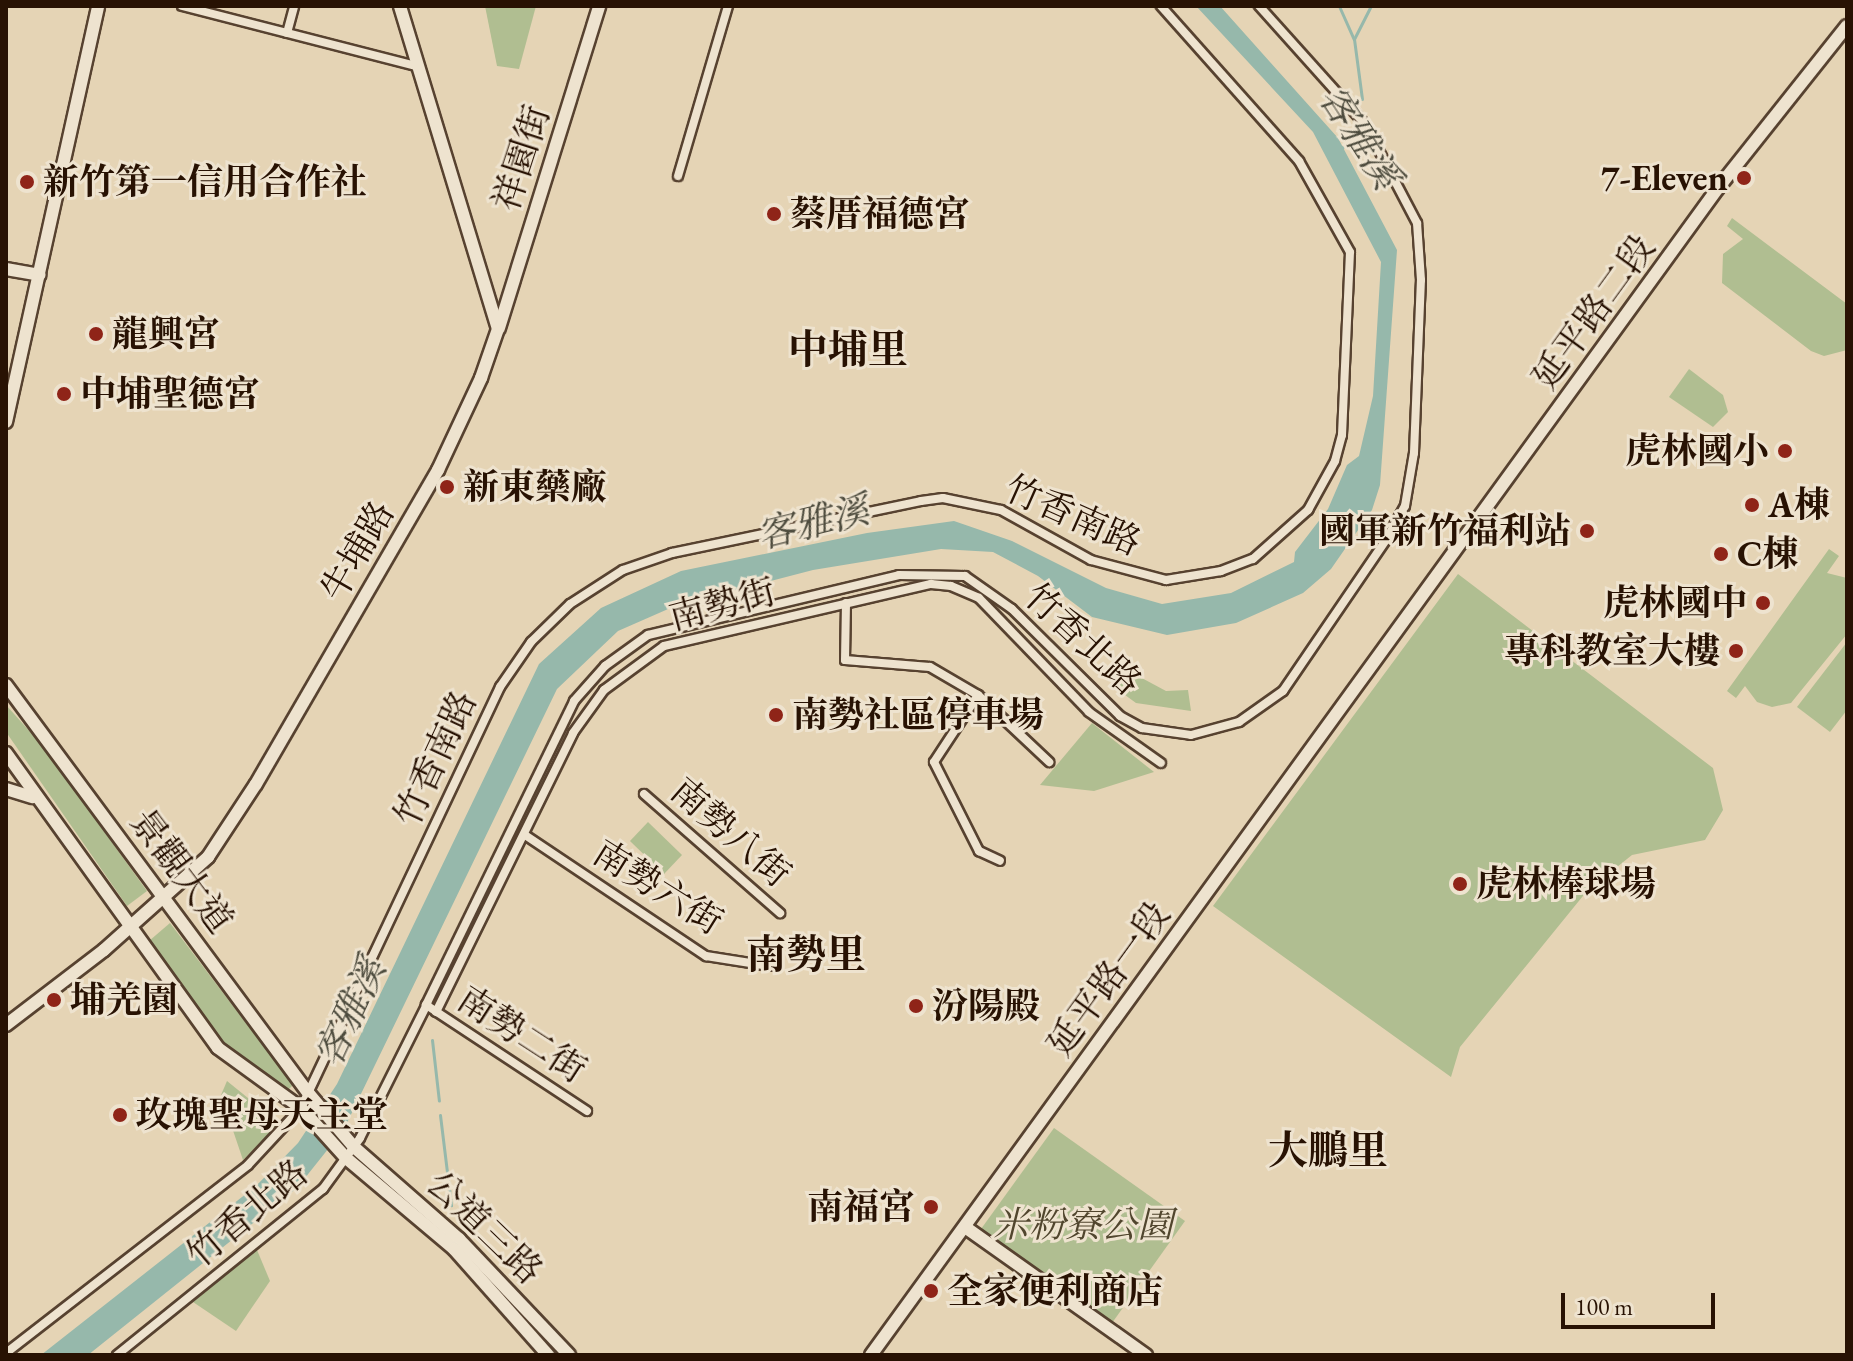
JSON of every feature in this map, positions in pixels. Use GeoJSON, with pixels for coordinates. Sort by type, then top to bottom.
{"type":"FeatureCollection","features":[{"type":"Feature","properties":{"kind":"street"},"geometry":{"type":"LineString","coordinates":[[6,422],[98,6]]}},
{"type":"Feature","properties":{"kind":"street"},"geometry":{"type":"LineString","coordinates":[[182,6],[415,66]]}},
{"type":"Feature","properties":{"kind":"street"},"geometry":{"type":"LineString","coordinates":[[287,33],[294,6]]}},
{"type":"Feature","properties":{"kind":"street"},"geometry":{"type":"LineString","coordinates":[[400,6],[415,66],[498,329]]}},
{"type":"Feature","properties":{"kind":"street","name":"祥園街"},"geometry":{"type":"LineString","coordinates":[[498,329],[599,6]]}},
{"type":"Feature","properties":{"kind":"street"},"geometry":{"type":"LineString","coordinates":[[678,176],[728,6]]}},
{"type":"Feature","properties":{"kind":"street","name":"竹香南路"},"geometry":{"type":"LineString","coordinates":[[6,1353],[248,1165],[301,1108],[500,687],[531,642],[570,604],[623,570],[672,553],[943,498],[1001,510],[1120,571],[1180,579],[1253,559],[1308,510],[1335,461],[1342,435],[1350,252],[1299,161],[1161,6]]}},
{"type":"Feature","properties":{"kind":"street","name":"竹香北路"},"geometry":{"type":"LineString","coordinates":[[117,1355],[291,1219],[346,1158],[426,1004],[574,701],[605,666],[648,635],[784,599],[941,572],[985,586],[1102,703],[1142,728],[1191,735],[1217,731],[1261,708],[1301,672],[1405,506],[1415,442],[1420,242],[1417,223],[1365,124],[1259,6]]}},
{"type":"Feature","properties":{"kind":"street","name":"延平路二段"},"geometry":{"type":"LineString","coordinates":[[1395,638],[1718,188],[1847,26]]}},
{"type":"Feature","properties":{"kind":"street"},"geometry":{"type":"LineString","coordinates":[[6,269],[39,275]]}},
{"type":"Feature","properties":{"kind":"street"},"geometry":{"type":"LineString","coordinates":[[482,276],[497,285],[516,273]]}},
{"type":"Feature","properties":{"kind":"street","name":"牛埔路"},"geometry":{"type":"LineString","coordinates":[[6,1025],[164,900],[208,857],[256,784],[438,470],[498,329]]}},
{"type":"Feature","properties":{"kind":"street","name":"南勢街"},"geometry":{"type":"LineString","coordinates":[[436,1012],[573,733],[604,690],[664,646],[705,633],[931,584],[979,598],[1089,712],[1161,763]]}},
{"type":"Feature","properties":{"kind":"street"},"geometry":{"type":"LineString","coordinates":[[846,603],[845,660],[930,667],[978,695],[1049,762]]}},
{"type":"Feature","properties":{"kind":"street","name":"延平路一段"},"geometry":{"type":"LineString","coordinates":[[871,1355],[1395,638]]}},
{"type":"Feature","properties":{"kind":"street","name":"景觀大道"},"geometry":{"type":"LineString","coordinates":[[6,685],[164,900],[244,1000],[309,1094],[354,1147]]}},
{"type":"Feature","properties":{"kind":"street"},"geometry":{"type":"LineString","coordinates":[[978,695],[934,762],[979,851],[1000,861]]}},
{"type":"Feature","properties":{"kind":"street","name":"景觀大道"},"geometry":{"type":"LineString","coordinates":[[6,753],[34,797],[218,1048],[301,1108],[346,1158]]}},
{"type":"Feature","properties":{"kind":"street"},"geometry":{"type":"LineString","coordinates":[[6,789],[34,797]]}},
{"type":"Feature","properties":{"kind":"street","name":"南勢八街"},"geometry":{"type":"LineString","coordinates":[[644,794],[780,913]]}},
{"type":"Feature","properties":{"kind":"street","name":"南勢六街"},"geometry":{"type":"LineString","coordinates":[[525,835],[706,956],[769,966]]}},
{"type":"Feature","properties":{"kind":"street","name":"南勢二街"},"geometry":{"type":"LineString","coordinates":[[426,1004],[587,1111]]}},
{"type":"Feature","properties":{"kind":"street","name":"公道三路"},"geometry":{"type":"LineString","coordinates":[[354,1147],[459,1239],[569,1355]]}},
{"type":"Feature","properties":{"kind":"street","name":"公道三路"},"geometry":{"type":"LineString","coordinates":[[346,1158],[454,1249],[548,1355]]}},
{"type":"Feature","properties":{"kind":"street"},"geometry":{"type":"LineString","coordinates":[[965,1227],[1145,1354]]}},
{"type":"Feature","properties":{"kind":"green space"},"geometry":{"type":"Polygon","coordinates":[[[485,6],[536,6],[519,69],[497,66],[485,6]]]}},
{"type":"Feature","properties":{"kind":"green space"},"geometry":{"type":"Polygon","coordinates":[[[1732,218],[1847,304],[1847,350],[1824,356],[1811,351],[1722,283],[1723,254],[1743,239],[1727,226],[1732,218]]]}},
{"type":"Feature","properties":{"kind":"green space"},"geometry":{"type":"Polygon","coordinates":[[[1689,369],[1723,395],[1728,412],[1713,427],[1669,397],[1689,369]]]}},
{"type":"Feature","properties":{"kind":"green space"},"geometry":{"type":"Polygon","coordinates":[[[1829,549],[1839,556],[1827,573],[1847,578],[1847,634],[1791,703],[1772,707],[1757,702],[1745,686],[1736,698],[1727,691],[1829,549]]]}},
{"type":"Feature","properties":{"kind":"green space","name":"虎林棒球場"},"geometry":{"type":"Polygon","coordinates":[[[1458,574],[1713,768],[1723,810],[1705,840],[1632,855],[1587,891],[1460,1047],[1451,1077],[1213,906],[1458,574]]]}},
{"type":"Feature","properties":{"kind":"green space"},"geometry":{"type":"Polygon","coordinates":[[[1847,642],[1847,710],[1830,732],[1797,707],[1847,642]]]}},
{"type":"Feature","properties":{"kind":"green space"},"geometry":{"type":"Polygon","coordinates":[[[1125,669],[1166,691],[1188,690],[1191,711],[1136,703],[1110,684],[1125,669]]]}},
{"type":"Feature","properties":{"kind":"green space"},"geometry":{"type":"Polygon","coordinates":[[[6,705],[41,744],[147,891],[127,906],[6,732],[6,705]]]}},
{"type":"Feature","properties":{"kind":"green space"},"geometry":{"type":"Polygon","coordinates":[[[1092,723],[1154,772],[1094,791],[1040,785],[1092,723]]]}},
{"type":"Feature","properties":{"kind":"green space"},"geometry":{"type":"Polygon","coordinates":[[[648,822],[682,855],[664,874],[630,841],[648,822]]]}},
{"type":"Feature","properties":{"kind":"green space"},"geometry":{"type":"Polygon","coordinates":[[[170,923],[293,1085],[287,1091],[223,1043],[149,941],[170,923]]]}},
{"type":"Feature","properties":{"kind":"green space"},"geometry":{"type":"Polygon","coordinates":[[[227,1081],[279,1123],[243,1160],[221,1095],[227,1081]]]}},
{"type":"Feature","properties":{"kind":"green space","name":"米粉寮公園"},"geometry":{"type":"Polygon","coordinates":[[[1054,1128],[1185,1221],[1112,1323],[981,1229],[1054,1128]]]}},
{"type":"Feature","properties":{"kind":"green space"},"geometry":{"type":"Polygon","coordinates":[[[257,1250],[270,1281],[236,1331],[193,1302],[257,1250]]]}},
{"type":"Feature","properties":{"kind":"shaded area","name":"客雅溪"},"geometry":{"type":"Polygon","coordinates":[[[1196,6],[1220,6],[1338,138],[1397,250],[1380,485],[1372,510],[1331,569],[1303,593],[1236,623],[1167,635],[1092,617],[1038,576],[993,552],[941,549],[813,570],[675,606],[618,631],[557,689],[344,1129],[297,1188],[88,1355],[41,1355],[256,1186],[298,1143],[337,1084],[539,664],[601,608],[681,571],[867,533],[954,521],[1012,541],[1106,588],[1162,604],[1231,593],[1294,562],[1295,552],[1328,509],[1347,465],[1359,456],[1373,396],[1381,262],[1313,132],[1196,6]]]}},
{"type":"Feature","properties":{"kind":"waterway"},"geometry":{"type":"LineString","coordinates":[[1339,6],[1354,39]]}},
{"type":"Feature","properties":{"kind":"waterway"},"geometry":{"type":"LineString","coordinates":[[1362,99],[1354,39],[1371,6]]}},
{"type":"Feature","properties":{"kind":"waterway"},"geometry":{"type":"LineString","coordinates":[[1342,148],[1349,139]]}},
{"type":"Feature","properties":{"kind":"waterway"},"geometry":{"type":"LineString","coordinates":[[432,1040],[439,1101]]}},
{"type":"Feature","properties":{"kind":"waterway"},"geometry":{"type":"LineString","coordinates":[[440,1115],[451,1205]]}},
{"type":"Feature","properties":{"kind":"place","name":"7-Eleven"},"geometry":{"type":"Point","coordinates":[1744,178]}},
{"type":"Feature","properties":{"kind":"place","name":"新竹第一信用合作社"},"geometry":{"type":"Point","coordinates":[27,182]}},
{"type":"Feature","properties":{"kind":"place","name":"蔡厝福德宮"},"geometry":{"type":"Point","coordinates":[774,214]}},
{"type":"Feature","properties":{"kind":"place","name":"龍興宮"},"geometry":{"type":"Point","coordinates":[96,334]}},
{"type":"Feature","properties":{"kind":"place","name":"中埔聖德宮"},"geometry":{"type":"Point","coordinates":[64,394]}},
{"type":"Feature","properties":{"kind":"place","name":"虎林國小"},"geometry":{"type":"Point","coordinates":[1785,451]}},
{"type":"Feature","properties":{"kind":"place","name":"新東藥廠"},"geometry":{"type":"Point","coordinates":[447,487]}},
{"type":"Feature","properties":{"kind":"place","name":"A棟"},"geometry":{"type":"Point","coordinates":[1752,505]}},
{"type":"Feature","properties":{"kind":"place","name":"國軍新竹福利站"},"geometry":{"type":"Point","coordinates":[1587,531]}},
{"type":"Feature","properties":{"kind":"place","name":"C棟"},"geometry":{"type":"Point","coordinates":[1721,554]}},
{"type":"Feature","properties":{"kind":"place","name":"虎林國中"},"geometry":{"type":"Point","coordinates":[1763,603]}},
{"type":"Feature","properties":{"kind":"place","name":"專科教室大樓"},"geometry":{"type":"Point","coordinates":[1736,651]}},
{"type":"Feature","properties":{"kind":"place","name":"南勢社區停車場"},"geometry":{"type":"Point","coordinates":[776,715]}},
{"type":"Feature","properties":{"kind":"place","name":"虎林棒球場"},"geometry":{"type":"Point","coordinates":[1460,884]}},
{"type":"Feature","properties":{"kind":"place","name":"埔羌園"},"geometry":{"type":"Point","coordinates":[54,1000]}},
{"type":"Feature","properties":{"kind":"place","name":"汾陽殿"},"geometry":{"type":"Point","coordinates":[916,1006]}},
{"type":"Feature","properties":{"kind":"place","name":"玫瑰聖母天主堂"},"geometry":{"type":"Point","coordinates":[120,1115]}},
{"type":"Feature","properties":{"kind":"place","name":"南福宮"},"geometry":{"type":"Point","coordinates":[931,1207]}},
{"type":"Feature","properties":{"kind":"place","name":"全家便利商店"},"geometry":{"type":"Point","coordinates":[931,1291]}},
{"type":"Feature","properties":{"kind":"district","name":"中埔里"},"geometry":{"type":"Point","coordinates":[848,349]}},
{"type":"Feature","properties":{"kind":"district","name":"南勢里"},"geometry":{"type":"Point","coordinates":[806,954]}},
{"type":"Feature","properties":{"kind":"district","name":"大鵬里"},"geometry":{"type":"Point","coordinates":[1328,1150]}}]}
